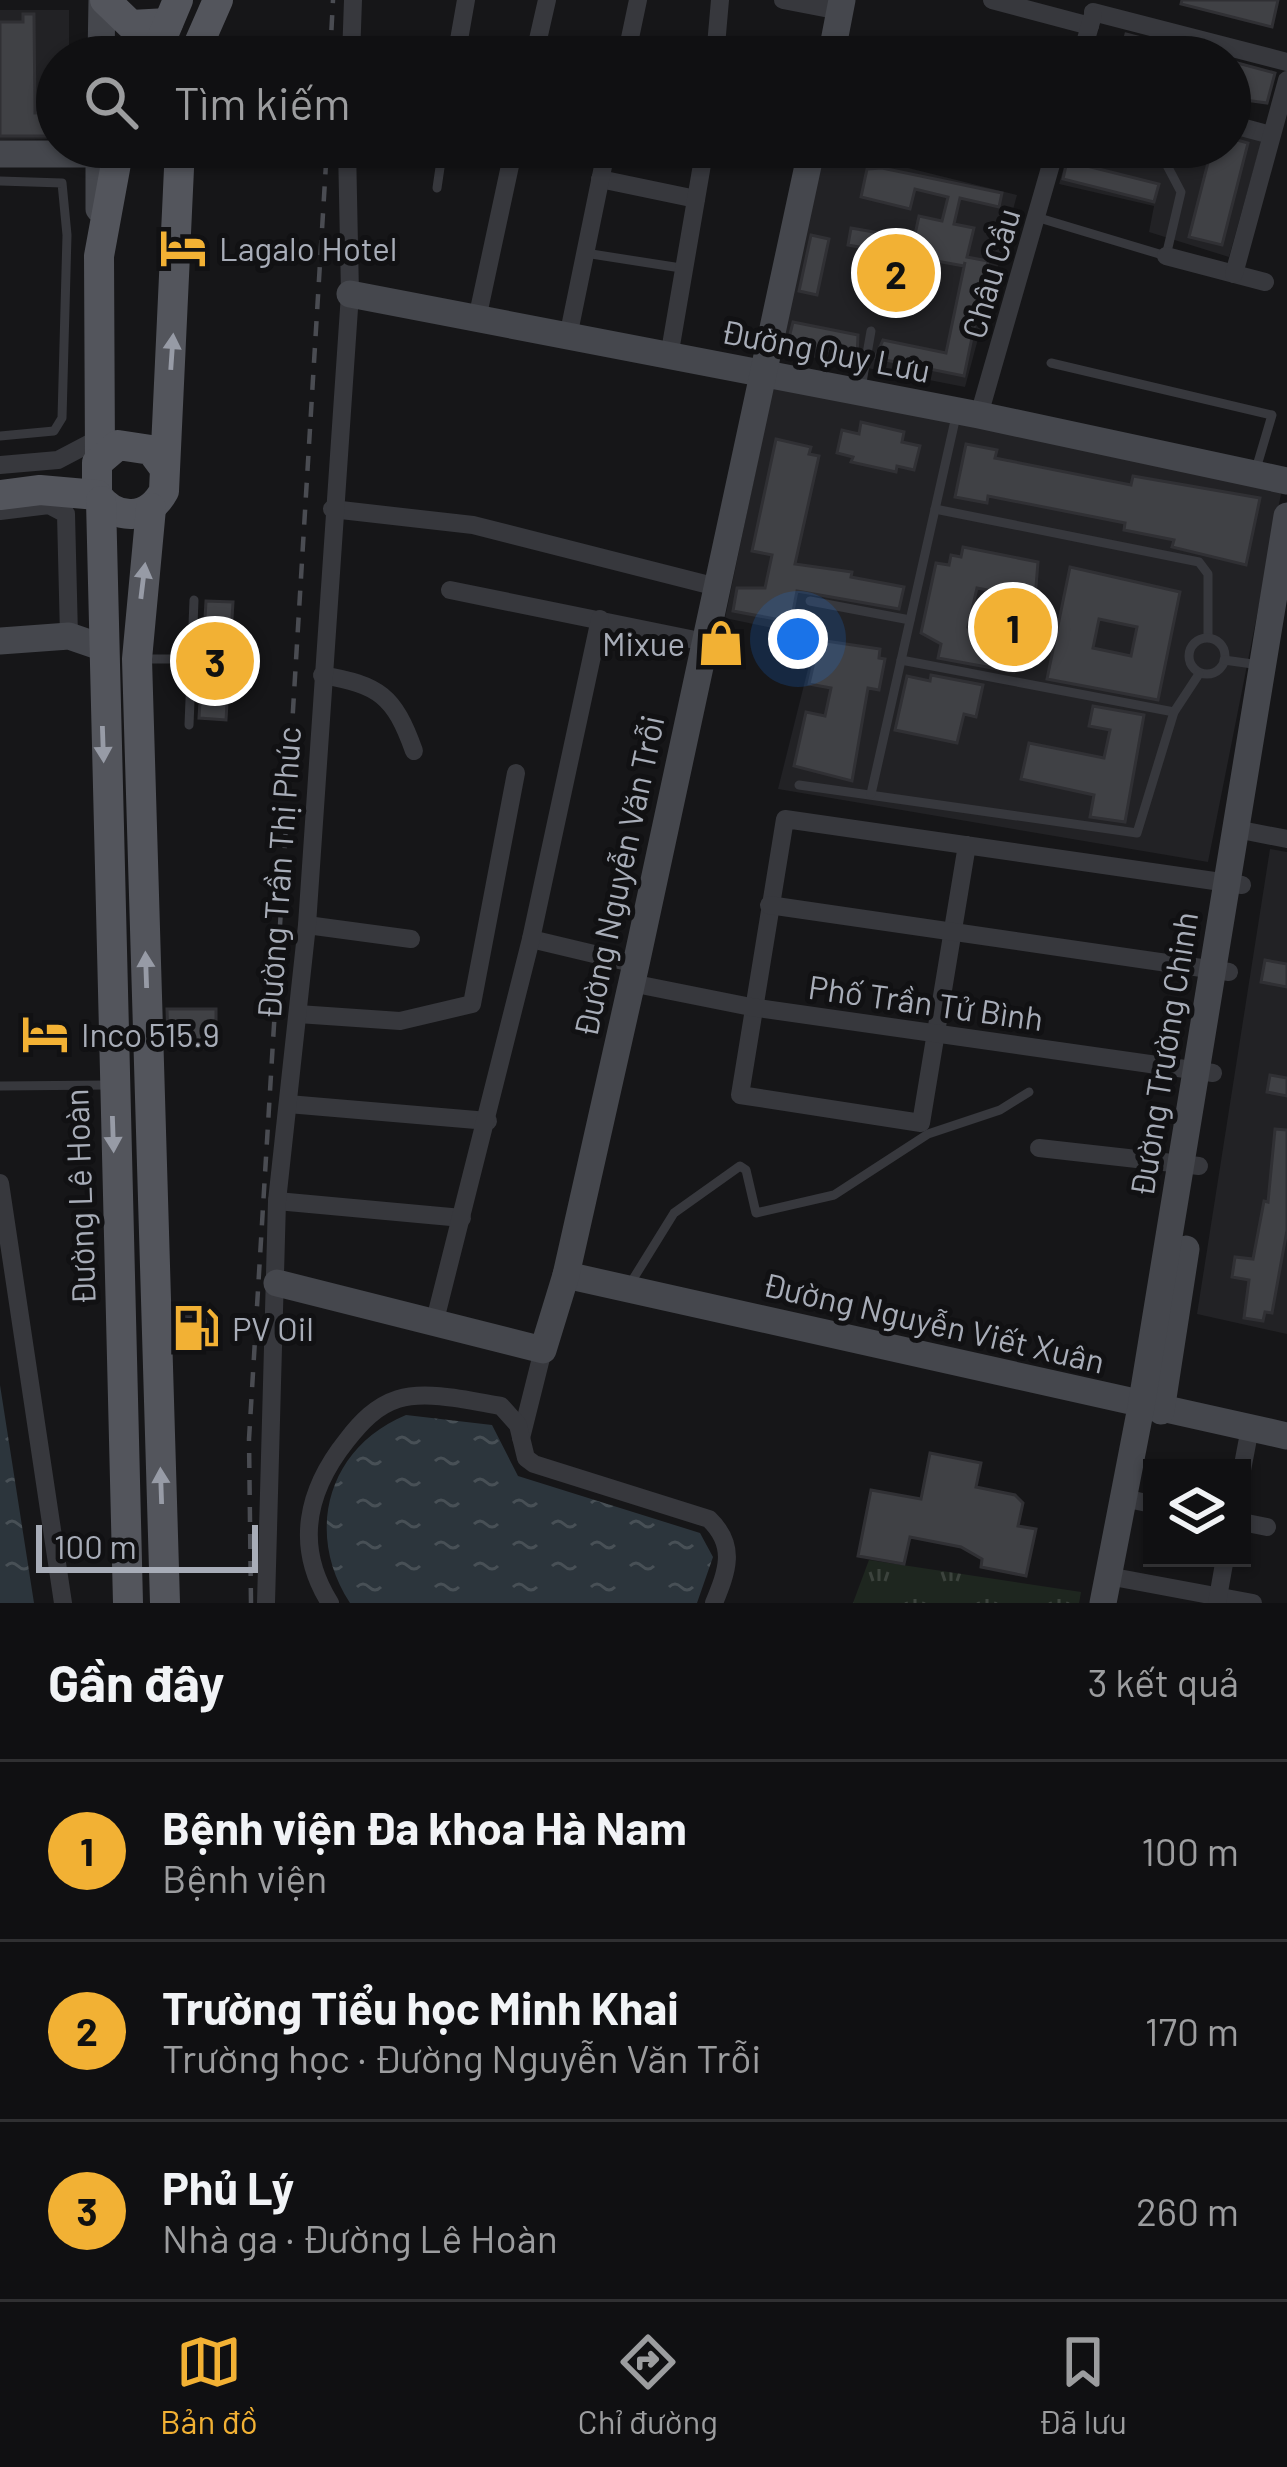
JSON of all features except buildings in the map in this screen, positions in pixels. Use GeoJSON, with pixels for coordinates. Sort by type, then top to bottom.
{"type":"FeatureCollection","features":[{"type":"Feature","properties":{"kind":"main road"},"geometry":{"type":"LineString","coordinates":[[202,36],[218,0]]}},
{"type":"Feature","properties":{"kind":"main road"},"geometry":{"type":"LineString","coordinates":[[103,7],[131,26],[173,12]]}},
{"type":"Feature","properties":{"kind":"main road"},"geometry":{"type":"LineString","coordinates":[[103,7],[121,36]]}},
{"type":"Feature","properties":{"kind":"main road"},"geometry":{"type":"LineString","coordinates":[[99,498],[96,363],[104,168]]}},
{"type":"Feature","properties":{"kind":"main road"},"geometry":{"type":"LineString","coordinates":[[165,1603],[137,666],[151,508],[164,491],[179,168]]}},
{"type":"Feature","properties":{"kind":"main road"},"geometry":{"type":"LineString","coordinates":[[40,490],[98,453],[130,443],[152,450],[164,469]]}},
{"type":"Feature","properties":{"kind":"main road"},"geometry":{"type":"LineString","coordinates":[[0,495],[40,490],[99,498],[119,514],[151,508]]}},
{"type":"Feature","properties":{"kind":"main road","name":"Đường Lê Hoàn"},"geometry":{"type":"LineString","coordinates":[[99,498],[128,1603]]}},
{"type":"Feature","properties":{"kind":"main road"},"geometry":{"type":"LineString","coordinates":[[101,660],[137,666]]}},
{"type":"Feature","properties":{"kind":"main road"},"geometry":{"type":"LineString","coordinates":[[111,1018],[148,1018]]}},
{"type":"Feature","properties":{"kind":"main road"},"geometry":{"type":"LineString","coordinates":[[120,1351],[157,1350]]}},
{"type":"Feature","properties":{"kind":"street"},"geometry":{"type":"LineString","coordinates":[[352,36],[353,0]]}},
{"type":"Feature","properties":{"kind":"street"},"geometry":{"type":"LineString","coordinates":[[460,36],[466,0]]}},
{"type":"Feature","properties":{"kind":"street"},"geometry":{"type":"LineString","coordinates":[[539,36],[547,0]]}},
{"type":"Feature","properties":{"kind":"street"},"geometry":{"type":"LineString","coordinates":[[630,36],[638,0]]}},
{"type":"Feature","properties":{"kind":"street"},"geometry":{"type":"LineString","coordinates":[[717,36],[720,0]]}},
{"type":"Feature","properties":{"kind":"street"},"geometry":{"type":"LineString","coordinates":[[783,0],[841,6],[835,36]]}},
{"type":"Feature","properties":{"kind":"street"},"geometry":{"type":"LineString","coordinates":[[992,0],[1093,13],[1184,36]]}},
{"type":"Feature","properties":{"kind":"street"},"geometry":{"type":"LineString","coordinates":[[1251,53],[1287,62]]}},
{"type":"Feature","properties":{"kind":"street"},"geometry":{"type":"LineString","coordinates":[[1234,274],[1276,143],[1287,80]]}},
{"type":"Feature","properties":{"kind":"street"},"geometry":{"type":"LineString","coordinates":[[0,154],[36,152]]}},
{"type":"Feature","properties":{"kind":"street","name":"Đường Trần Thị Phúc"},"geometry":{"type":"LineString","coordinates":[[266,1603],[266,1436],[278,1283],[278,1201],[307,926],[350,294],[347,168]]}},
{"type":"Feature","properties":{"kind":"street"},"geometry":{"type":"LineString","coordinates":[[477,319],[509,168]]}},
{"type":"Feature","properties":{"kind":"street"},"geometry":{"type":"LineString","coordinates":[[568,337],[602,168]]}},
{"type":"Feature","properties":{"kind":"street"},"geometry":{"type":"LineString","coordinates":[[669,357],[701,168]]}},
{"type":"Feature","properties":{"kind":"street","name":"Đường Nguyễn Văn Trỗi"},"geometry":{"type":"LineString","coordinates":[[543,1350],[566,1275],[765,376],[800,168]]}},
{"type":"Feature","properties":{"kind":"street","name":"Châu Cầu"},"geometry":{"type":"LineString","coordinates":[[968,413],[1050,168]]}},
{"type":"Feature","properties":{"kind":"street"},"geometry":{"type":"LineString","coordinates":[[600,179],[696,199]]}},
{"type":"Feature","properties":{"kind":"street"},"geometry":{"type":"LineString","coordinates":[[1166,256],[1265,283]]}},
{"type":"Feature","properties":{"kind":"street","name":"Đường Quy Lưu"},"geometry":{"type":"LineString","coordinates":[[350,294],[968,413],[1287,481]]}},
{"type":"Feature","properties":{"kind":"street"},"geometry":{"type":"LineString","coordinates":[[0,465],[98,453]]}},
{"type":"Feature","properties":{"kind":"street"},"geometry":{"type":"LineString","coordinates":[[0,511],[53,506],[66,514],[69,636]]}},
{"type":"Feature","properties":{"kind":"street"},"geometry":{"type":"LineString","coordinates":[[332,509],[473,525],[717,587]]}},
{"type":"Feature","properties":{"kind":"street","name":"Đường Trường Chinh"},"geometry":{"type":"LineString","coordinates":[[1105,1589],[1123,1498],[1151,1409],[1273,637],[1287,516]]}},
{"type":"Feature","properties":{"kind":"street"},"geometry":{"type":"LineString","coordinates":[[450,590],[705,642]]}},
{"type":"Feature","properties":{"kind":"street","name":"Đường Trường Chinh"},"geometry":{"type":"LineString","coordinates":[[1261,711],[1261,665],[1287,596]]}},
{"type":"Feature","properties":{"kind":"street"},"geometry":{"type":"LineString","coordinates":[[434,1324],[531,939],[600,619]]}},
{"type":"Feature","properties":{"kind":"street"},"geometry":{"type":"LineString","coordinates":[[0,641],[69,636],[101,660]]}},
{"type":"Feature","properties":{"kind":"street"},"geometry":{"type":"LineString","coordinates":[[322,675],[368,683],[392,703],[414,751]]}},
{"type":"Feature","properties":{"kind":"street"},"geometry":{"type":"LineString","coordinates":[[298,1014],[400,1021],[472,1004],[515,773]]}},
{"type":"Feature","properties":{"kind":"street"},"geometry":{"type":"LineString","coordinates":[[967,845],[934,1035],[925,1128],[740,1095],[785,819],[967,845],[1235,884]]}},
{"type":"Feature","properties":{"kind":"street"},"geometry":{"type":"LineString","coordinates":[[1243,830],[1287,839]]}},
{"type":"Feature","properties":{"kind":"street"},"geometry":{"type":"LineString","coordinates":[[769,905],[1222,970]]}},
{"type":"Feature","properties":{"kind":"street"},"geometry":{"type":"LineString","coordinates":[[307,926],[412,939]]}},
{"type":"Feature","properties":{"kind":"street","name":"Phố Trần Tử Bình"},"geometry":{"type":"LineString","coordinates":[[531,939],[751,1007],[1205,1072]]}},
{"type":"Feature","properties":{"kind":"street"},"geometry":{"type":"LineString","coordinates":[[288,1104],[488,1121]]}},
{"type":"Feature","properties":{"kind":"street"},"geometry":{"type":"LineString","coordinates":[[1039,1148],[1190,1165]]}},
{"type":"Feature","properties":{"kind":"street"},"geometry":{"type":"LineString","coordinates":[[0,1183],[62,1603]]}},
{"type":"Feature","properties":{"kind":"street"},"geometry":{"type":"LineString","coordinates":[[278,1201],[462,1218]]}},
{"type":"Feature","properties":{"kind":"street","name":"Đường Nguyễn Viết Xuân"},"geometry":{"type":"LineString","coordinates":[[566,1275],[1287,1436]]}},
{"type":"Feature","properties":{"kind":"street"},"geometry":{"type":"LineString","coordinates":[[278,1283],[543,1350],[521,1438]]}},
{"type":"Feature","properties":{"kind":"street"},"geometry":{"type":"LineString","coordinates":[[330,1603],[311,1565],[308,1516],[328,1463],[365,1418],[413,1396],[483,1403],[511,1414],[526,1458],[534,1464],[709,1520],[726,1542],[729,1557],[714,1603]]}},
{"type":"Feature","properties":{"kind":"street"},"geometry":{"type":"LineString","coordinates":[[1244,1459],[1250,1428]]}},
{"type":"Feature","properties":{"kind":"street"},"geometry":{"type":"LineString","coordinates":[[1123,1498],[1143,1502]]}},
{"type":"Feature","properties":{"kind":"street"},"geometry":{"type":"LineString","coordinates":[[1251,1524],[1267,1527]]}},
{"type":"Feature","properties":{"kind":"street"},"geometry":{"type":"LineString","coordinates":[[1218,1599],[1223,1567]]}},
{"type":"Feature","properties":{"kind":"street"},"geometry":{"type":"LineString","coordinates":[[1105,1589],[1253,1603]]}},
{"type":"Feature","properties":{"kind":"lane"},"geometry":{"type":"LineString","coordinates":[[437,188],[440,168]]}},
{"type":"Feature","properties":{"kind":"lane"},"geometry":{"type":"LineString","coordinates":[[1036,217],[1166,256],[1181,192],[1168,168]]}},
{"type":"Feature","properties":{"kind":"lane"},"geometry":{"type":"LineString","coordinates":[[0,181],[63,184],[66,259],[59,427],[0,436]]}},
{"type":"Feature","properties":{"kind":"lane"},"geometry":{"type":"LineString","coordinates":[[585,253],[681,268]]}},
{"type":"Feature","properties":{"kind":"lane"},"geometry":{"type":"LineString","coordinates":[[66,259],[99,256]]}},
{"type":"Feature","properties":{"kind":"lane"},"geometry":{"type":"LineString","coordinates":[[860,393],[871,331]]}},
{"type":"Feature","properties":{"kind":"lane"},"geometry":{"type":"LineString","coordinates":[[64,368],[96,363]]}},
{"type":"Feature","properties":{"kind":"lane"},"geometry":{"type":"LineString","coordinates":[[1051,363],[1272,416],[1255,474]]}},
{"type":"Feature","properties":{"kind":"lane"},"geometry":{"type":"LineString","coordinates":[[871,794],[935,508],[968,413]]}},
{"type":"Feature","properties":{"kind":"lane"},"geometry":{"type":"LineString","coordinates":[[935,508],[1199,562],[1208,574],[1208,636],[1190,652],[1199,674]]}},
{"type":"Feature","properties":{"kind":"lane"},"geometry":{"type":"LineString","coordinates":[[189,725],[194,600]]}},
{"type":"Feature","properties":{"kind":"lane"},"geometry":{"type":"LineString","coordinates":[[810,601],[910,620]]}},
{"type":"Feature","properties":{"kind":"lane"},"geometry":{"type":"LineString","coordinates":[[1208,636],[1220,643],[1224,660]]}},
{"type":"Feature","properties":{"kind":"lane"},"geometry":{"type":"LineString","coordinates":[[137,666],[192,659]]}},
{"type":"Feature","properties":{"kind":"lane"},"geometry":{"type":"LineString","coordinates":[[901,660],[1174,712]]}},
{"type":"Feature","properties":{"kind":"lane"},"geometry":{"type":"LineString","coordinates":[[1224,660],[1261,665]]}},
{"type":"Feature","properties":{"kind":"lane"},"geometry":{"type":"LineString","coordinates":[[1199,674],[1212,674],[1224,660]]}},
{"type":"Feature","properties":{"kind":"lane"},"geometry":{"type":"LineString","coordinates":[[799,785],[1138,833],[1174,712],[1199,674]]}},
{"type":"Feature","properties":{"kind":"lane"},"geometry":{"type":"LineString","coordinates":[[0,1086],[112,1085]]}},
{"type":"Feature","properties":{"kind":"lane"},"geometry":{"type":"LineString","coordinates":[[628,1289],[674,1213],[740,1166],[746,1170],[756,1213],[814,1203],[925,1128],[1000,1110],[1030,1092]]}},
{"type":"Feature","properties":{"kind":"shaded area"},"geometry":{"type":"Polygon","coordinates":[[[0,10],[69,10],[69,36],[36,36],[36,139],[0,140],[0,10]]]}},
{"type":"Feature","properties":{"kind":"shaded area"},"geometry":{"type":"Polygon","coordinates":[[[1251,133],[1259,135],[1261,143],[1229,257],[1149,232],[1154,206],[1059,184],[1064,168],[1251,168],[1251,133]]]}},
{"type":"Feature","properties":{"kind":"shaded area"},"geometry":{"type":"Polygon","coordinates":[[[817,168],[908,168],[1017,195],[965,387],[780,351],[817,168]]]}},
{"type":"Feature","properties":{"kind":"shaded area"},"geometry":{"type":"Polygon","coordinates":[[[773,387],[1273,486],[1281,494],[1208,862],[778,789],[816,637],[725,618],[773,387]]]}},
{"type":"Feature","properties":{"kind":"shaded area"},"geometry":{"type":"Polygon","coordinates":[[[1270,849],[1287,852],[1287,1334],[1197,1314],[1270,849]]]}},
{"type":"Feature","properties":{"kind":"green space"},"geometry":{"type":"Polygon","coordinates":[[[869,1560],[1081,1592],[1079,1603],[853,1603],[869,1560]]]}},
{"type":"Feature","properties":{"kind":"water"},"geometry":{"type":"Polygon","coordinates":[[[0,1385],[34,1603],[0,1603],[0,1385]]]}},
{"type":"Feature","properties":{"kind":"water"},"geometry":{"type":"Polygon","coordinates":[[[406,1415],[492,1425],[518,1476],[700,1533],[713,1557],[697,1603],[350,1603],[329,1550],[331,1496],[357,1449],[406,1415]]]}},
{"type":"Feature","properties":{"kind":"railway"},"geometry":{"type":"LineString","coordinates":[[331,36],[333,0]]}},
{"type":"Feature","properties":{"kind":"railway"},"geometry":{"type":"LineString","coordinates":[[251,1603],[249,1439],[326,168]]}},
{"type":"Feature","properties":{"kind":"place","name":"Lagalo Hotel"},"geometry":{"type":"Point","coordinates":[183,248]}},
{"type":"Feature","properties":{"kind":"place","name":"Trường Tiểu học Minh Khai"},"geometry":{"type":"Point","coordinates":[896,273]}},
{"type":"Feature","properties":{"kind":"place","name":"Bệnh viện Đa khoa Hà Nam"},"geometry":{"type":"Point","coordinates":[1013,627]}},
{"type":"Feature","properties":{"kind":"place","name":"Mixue"},"geometry":{"type":"Point","coordinates":[721,643]}},
{"type":"Feature","properties":{"kind":"place","name":"Phủ Lý"},"geometry":{"type":"Point","coordinates":[215,661]}},
{"type":"Feature","properties":{"kind":"place","name":"Inco 515.9"},"geometry":{"type":"Point","coordinates":[45,1034]}},
{"type":"Feature","properties":{"kind":"place","name":"PV Oil"},"geometry":{"type":"Point","coordinates":[196,1328]}}]}
